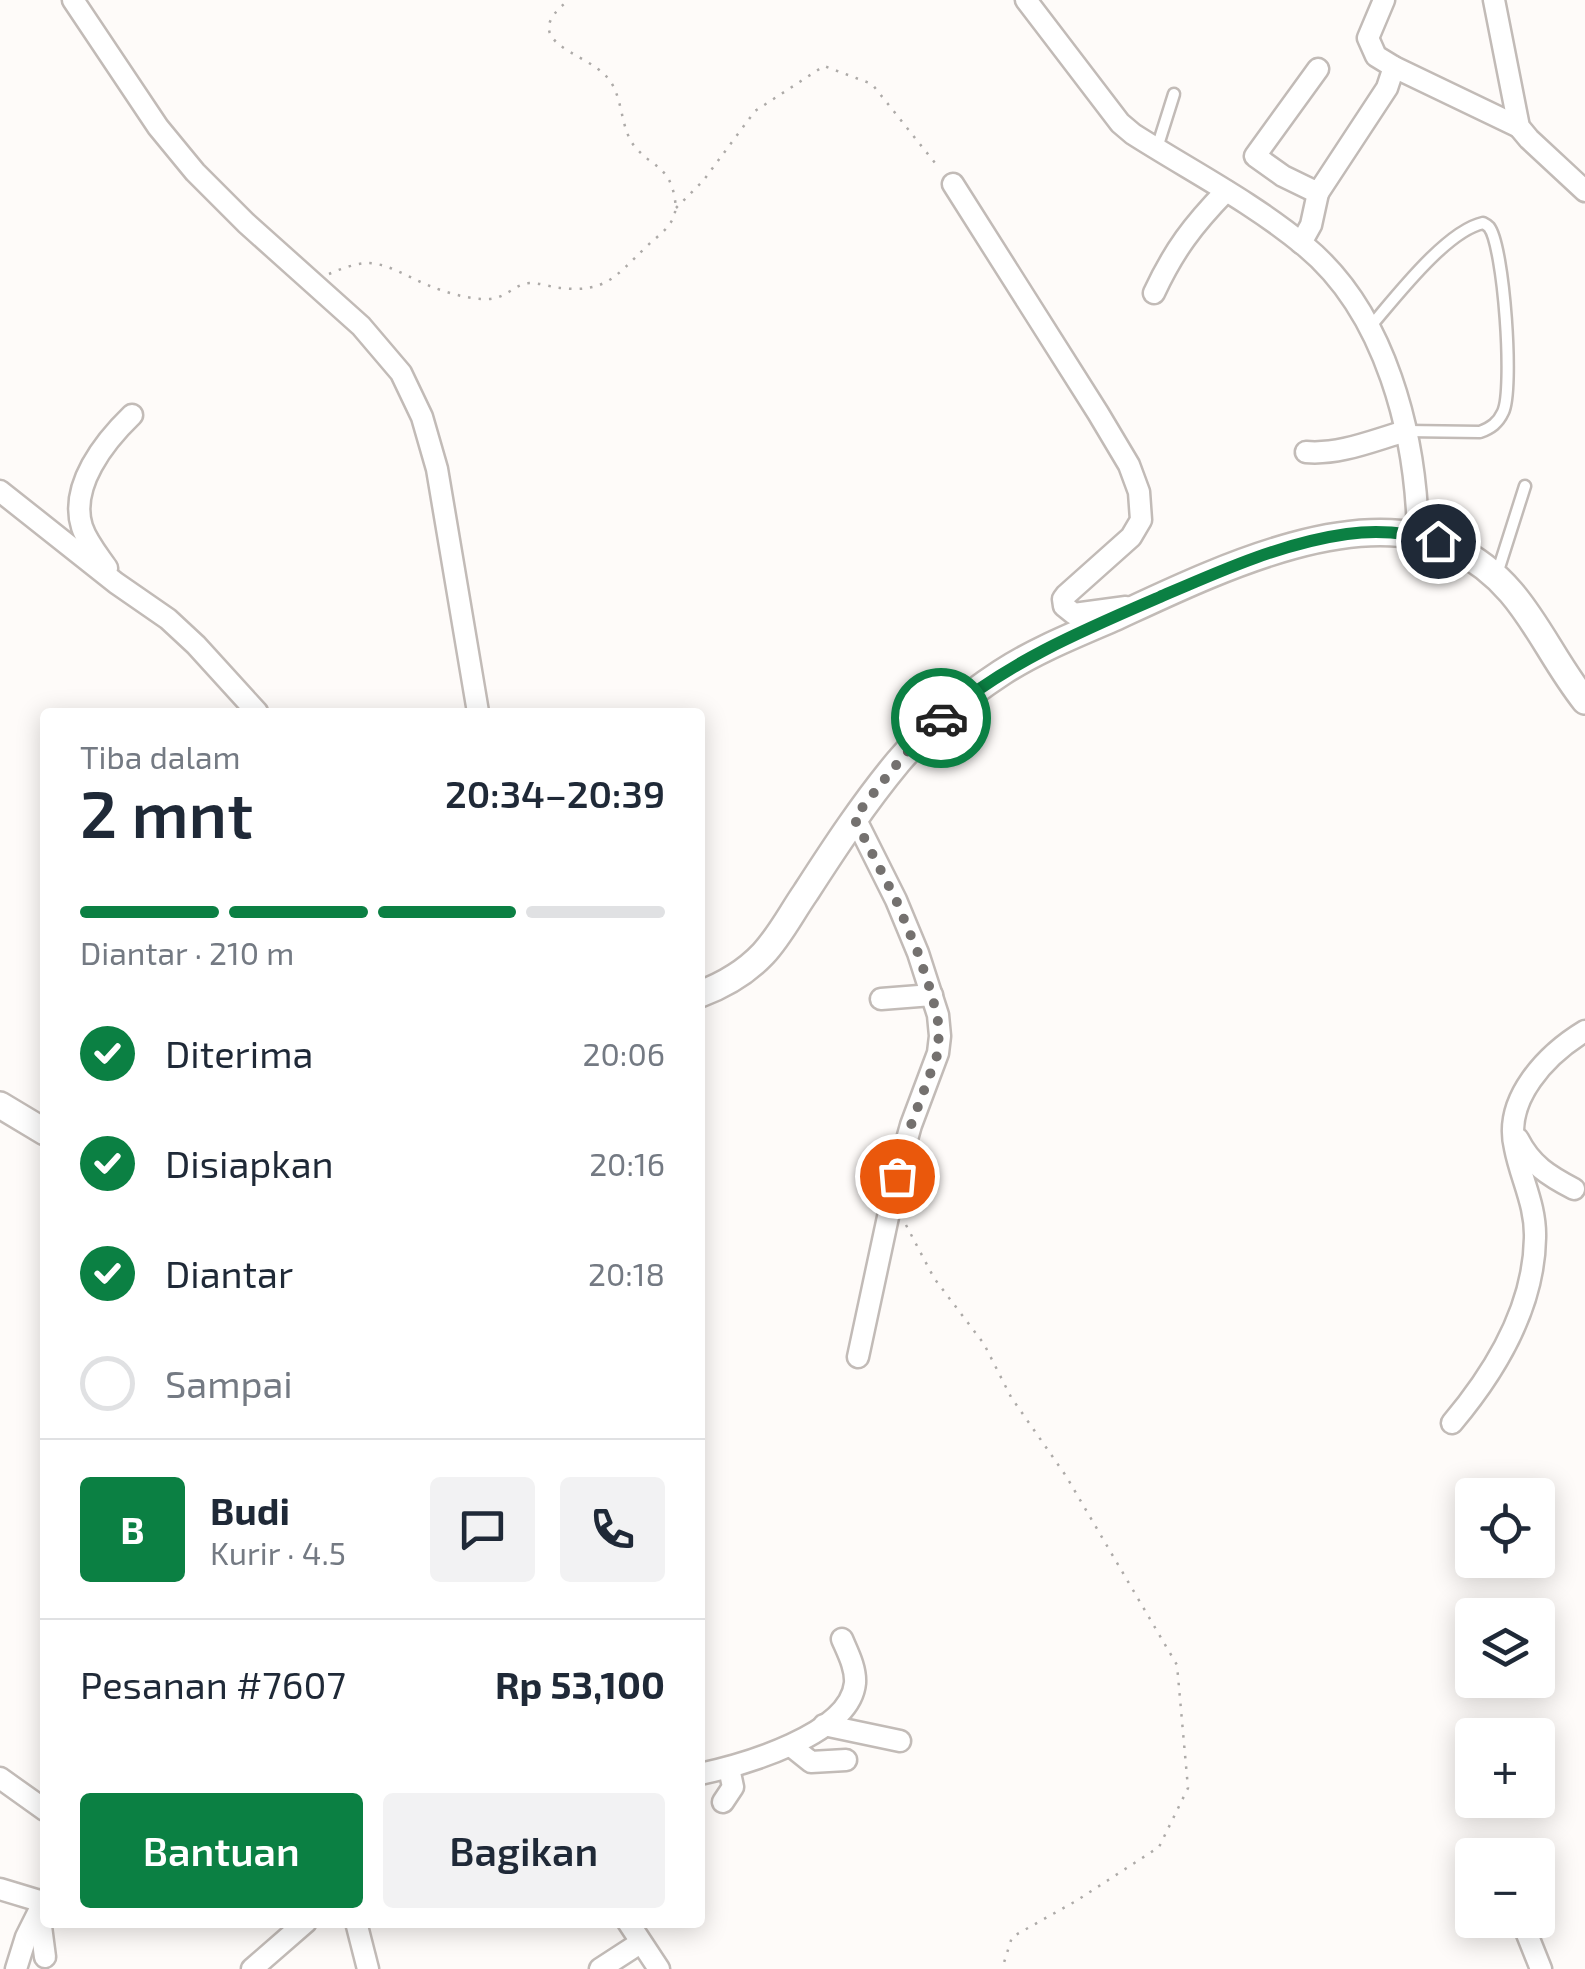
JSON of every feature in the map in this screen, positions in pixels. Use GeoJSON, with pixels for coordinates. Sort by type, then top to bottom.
{"type":"FeatureCollection","features":[{"type":"Feature","properties":{"kind":"street"},"geometry":{"type":"LineString","coordinates":[[73,0],[158,126],[195,172],[362,326],[391,358],[413,393],[437,469],[477,708]]}},
{"type":"Feature","properties":{"kind":"street"},"geometry":{"type":"LineString","coordinates":[[1026,0],[1107,108],[1133,134],[1279,226],[1330,270],[1350,295],[1370,326],[1386,364],[1406,431],[1416,487],[1418,535]]}},
{"type":"Feature","properties":{"kind":"street"},"geometry":{"type":"LineString","coordinates":[[1384,0],[1368,38],[1376,56],[1519,126]]}},
{"type":"Feature","properties":{"kind":"street"},"geometry":{"type":"LineString","coordinates":[[1494,0],[1519,126],[1585,191]]}},
{"type":"Feature","properties":{"kind":"street"},"geometry":{"type":"LineString","coordinates":[[1301,244],[1311,225],[1318,193],[1387,88],[1394,67]]}},
{"type":"Feature","properties":{"kind":"street"},"geometry":{"type":"LineString","coordinates":[[1318,69],[1254,156],[1318,193]]}},
{"type":"Feature","properties":{"kind":"street"},"geometry":{"type":"LineString","coordinates":[[953,184],[1129,464],[1140,492],[1140,520],[1131,536],[1066,594],[1064,606],[1080,614],[1143,604]]}},
{"type":"Feature","properties":{"kind":"street"},"geometry":{"type":"LineString","coordinates":[[1154,293],[1190,229],[1226,191]]}},
{"type":"Feature","properties":{"kind":"street"},"geometry":{"type":"LineString","coordinates":[[116,583],[85,534],[80,518],[81,498],[99,453],[132,415]]}},
{"type":"Feature","properties":{"kind":"street"},"geometry":{"type":"LineString","coordinates":[[1306,452],[1326,453],[1406,431]]}},
{"type":"Feature","properties":{"kind":"street"},"geometry":{"type":"LineString","coordinates":[[0,491],[168,619],[253,708]]}},
{"type":"Feature","properties":{"kind":"street"},"geometry":{"type":"LineString","coordinates":[[705,992],[734,979],[763,954],[854,818],[898,762],[926,731],[962,701],[1022,660],[1250,560],[1348,534],[1418,535],[1456,549],[1496,575],[1519,601],[1585,701]]}},
{"type":"Feature","properties":{"kind":"street"},"geometry":{"type":"LineString","coordinates":[[854,818],[896,900],[932,995],[939,1026],[938,1053],[911,1125],[892,1197],[858,1357]]}},
{"type":"Feature","properties":{"kind":"street"},"geometry":{"type":"LineString","coordinates":[[880,999],[932,995]]}},
{"type":"Feature","properties":{"kind":"street"},"geometry":{"type":"LineString","coordinates":[[1452,1423],[1480,1391],[1495,1365],[1527,1292],[1536,1242],[1535,1224],[1513,1143],[1513,1128],[1528,1084],[1548,1060],[1585,1031]]}},
{"type":"Feature","properties":{"kind":"street"},"geometry":{"type":"LineString","coordinates":[[0,1105],[40,1129]]}},
{"type":"Feature","properties":{"kind":"street"},"geometry":{"type":"LineString","coordinates":[[1513,1128],[1535,1164],[1574,1189]]}},
{"type":"Feature","properties":{"kind":"street"},"geometry":{"type":"LineString","coordinates":[[705,1773],[790,1746],[824,1725],[848,1703],[855,1686],[854,1670],[842,1639]]}},
{"type":"Feature","properties":{"kind":"street"},"geometry":{"type":"LineString","coordinates":[[824,1725],[900,1741]]}},
{"type":"Feature","properties":{"kind":"street"},"geometry":{"type":"LineString","coordinates":[[790,1746],[811,1762],[846,1760]]}},
{"type":"Feature","properties":{"kind":"street"},"geometry":{"type":"LineString","coordinates":[[723,1802],[733,1786],[729,1768]]}},
{"type":"Feature","properties":{"kind":"street"},"geometry":{"type":"LineString","coordinates":[[0,1778],[40,1806]]}},
{"type":"Feature","properties":{"kind":"street"},"geometry":{"type":"LineString","coordinates":[[0,1889],[40,1903]]}},
{"type":"Feature","properties":{"kind":"street"},"geometry":{"type":"LineString","coordinates":[[20,1965],[40,1910]]}},
{"type":"Feature","properties":{"kind":"street"},"geometry":{"type":"LineString","coordinates":[[43,1928],[45,1957]]}},
{"type":"Feature","properties":{"kind":"street"},"geometry":{"type":"LineString","coordinates":[[252,1969],[299,1928]]}},
{"type":"Feature","properties":{"kind":"street"},"geometry":{"type":"LineString","coordinates":[[358,1928],[368,1969]]}},
{"type":"Feature","properties":{"kind":"street"},"geometry":{"type":"LineString","coordinates":[[631,1928],[659,1969]]}},
{"type":"Feature","properties":{"kind":"street"},"geometry":{"type":"LineString","coordinates":[[1529,1938],[1541,1969]]}},
{"type":"Feature","properties":{"kind":"street"},"geometry":{"type":"LineString","coordinates":[[600,1969],[640,1943]]}},
{"type":"Feature","properties":{"kind":"lane"},"geometry":{"type":"LineString","coordinates":[[1157,149],[1174,94]]}},
{"type":"Feature","properties":{"kind":"lane"},"geometry":{"type":"LineString","coordinates":[[1370,326],[1441,249],[1469,227],[1480,223],[1488,226],[1501,274],[1505,313],[1510,378],[1504,412],[1491,427],[1480,432],[1406,431]]}},
{"type":"Feature","properties":{"kind":"lane"},"geometry":{"type":"LineString","coordinates":[[1496,575],[1525,486]]}},
{"type":"Feature","properties":{"kind":"path"},"geometry":{"type":"LineString","coordinates":[[315,282],[342,268],[364,263],[386,266],[433,288],[476,299],[495,300],[531,283],[582,290],[600,286],[615,276],[672,224],[676,208],[674,191],[665,172],[635,146],[607,76],[561,48],[551,37],[548,26],[554,13],[569,0]]}},
{"type":"Feature","properties":{"kind":"path"},"geometry":{"type":"LineString","coordinates":[[676,208],[703,181],[755,111],[824,66],[872,84],[953,184]]}},
{"type":"Feature","properties":{"kind":"path"},"geometry":{"type":"LineString","coordinates":[[892,1197],[934,1278],[984,1344],[1011,1397],[1066,1476],[1178,1665],[1188,1788],[1160,1847],[1076,1902],[1012,1937],[1002,1969]]}},
{"type":"Feature","properties":{"kind":"way so far"},"geometry":{"type":"LineString","coordinates":[[897,1176],[938,1053],[938,1015],[896,900],[854,818],[898,762],[941,718]]}},
{"type":"Feature","properties":{"kind":"route"},"geometry":{"type":"LineString","coordinates":[[941,718],[1022,660],[1250,560],[1348,534],[1418,535],[1438,541]]}}]}
